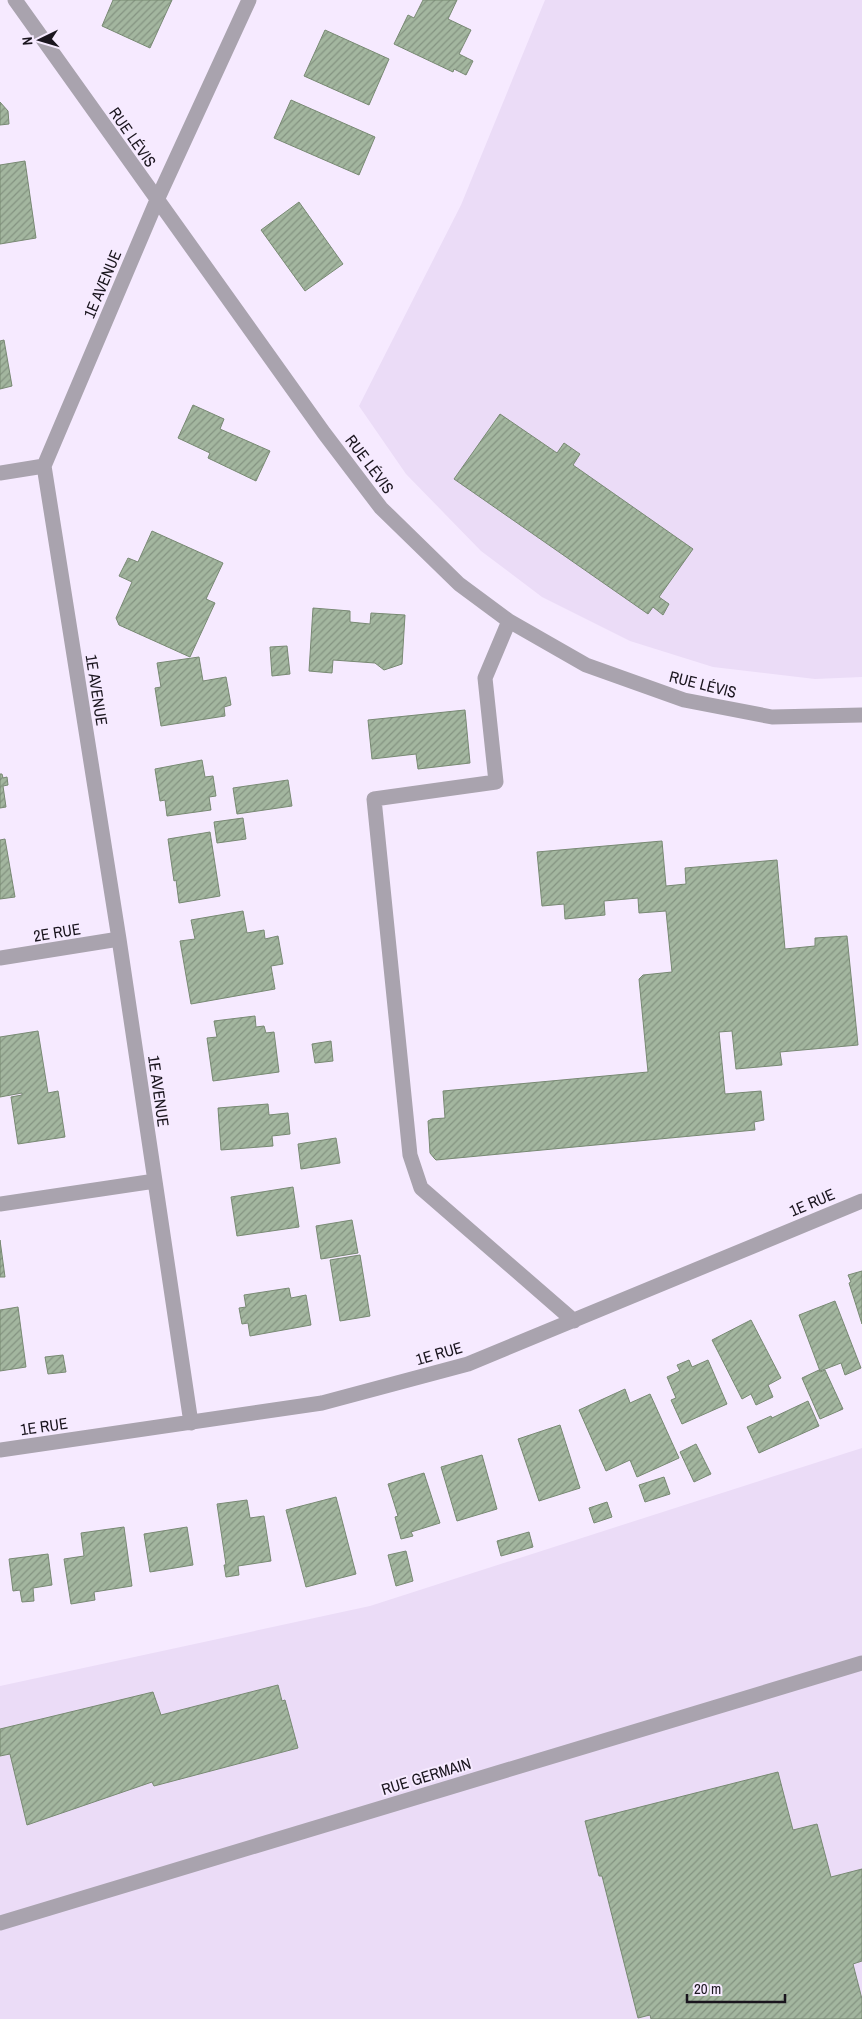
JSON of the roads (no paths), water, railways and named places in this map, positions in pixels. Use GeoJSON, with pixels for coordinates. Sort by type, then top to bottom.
{"type":"FeatureCollection","features":[{"type":"Feature","properties":{"kind":"street","name":"RUE LÉVIS"},"geometry":{"type":"LineString","coordinates":[[15,0],[324,433],[381,508],[459,584],[509,621],[586,665],[684,700],[772,717],[862,715]]}},
{"type":"Feature","properties":{"kind":"street","name":"1E AVENUE"},"geometry":{"type":"LineString","coordinates":[[191,1423],[119,939],[44,466],[157,200],[249,0]]}},
{"type":"Feature","properties":{"kind":"street"},"geometry":{"type":"LineString","coordinates":[[0,473],[44,466]]}},
{"type":"Feature","properties":{"kind":"street"},"geometry":{"type":"LineString","coordinates":[[509,621],[485,678],[496,782],[374,799],[410,1155],[421,1188],[574,1321]]}},
{"type":"Feature","properties":{"kind":"street","name":"2E RUE"},"geometry":{"type":"LineString","coordinates":[[0,958],[119,939]]}},
{"type":"Feature","properties":{"kind":"street"},"geometry":{"type":"LineString","coordinates":[[0,1204],[155,1181]]}},
{"type":"Feature","properties":{"kind":"street","name":"1E RUE"},"geometry":{"type":"LineString","coordinates":[[0,1450],[322,1403],[468,1364],[862,1201]]}},
{"type":"Feature","properties":{"kind":"street","name":"RUE GERMAIN"},"geometry":{"type":"LineString","coordinates":[[0,1922],[862,1663]]}}]}
